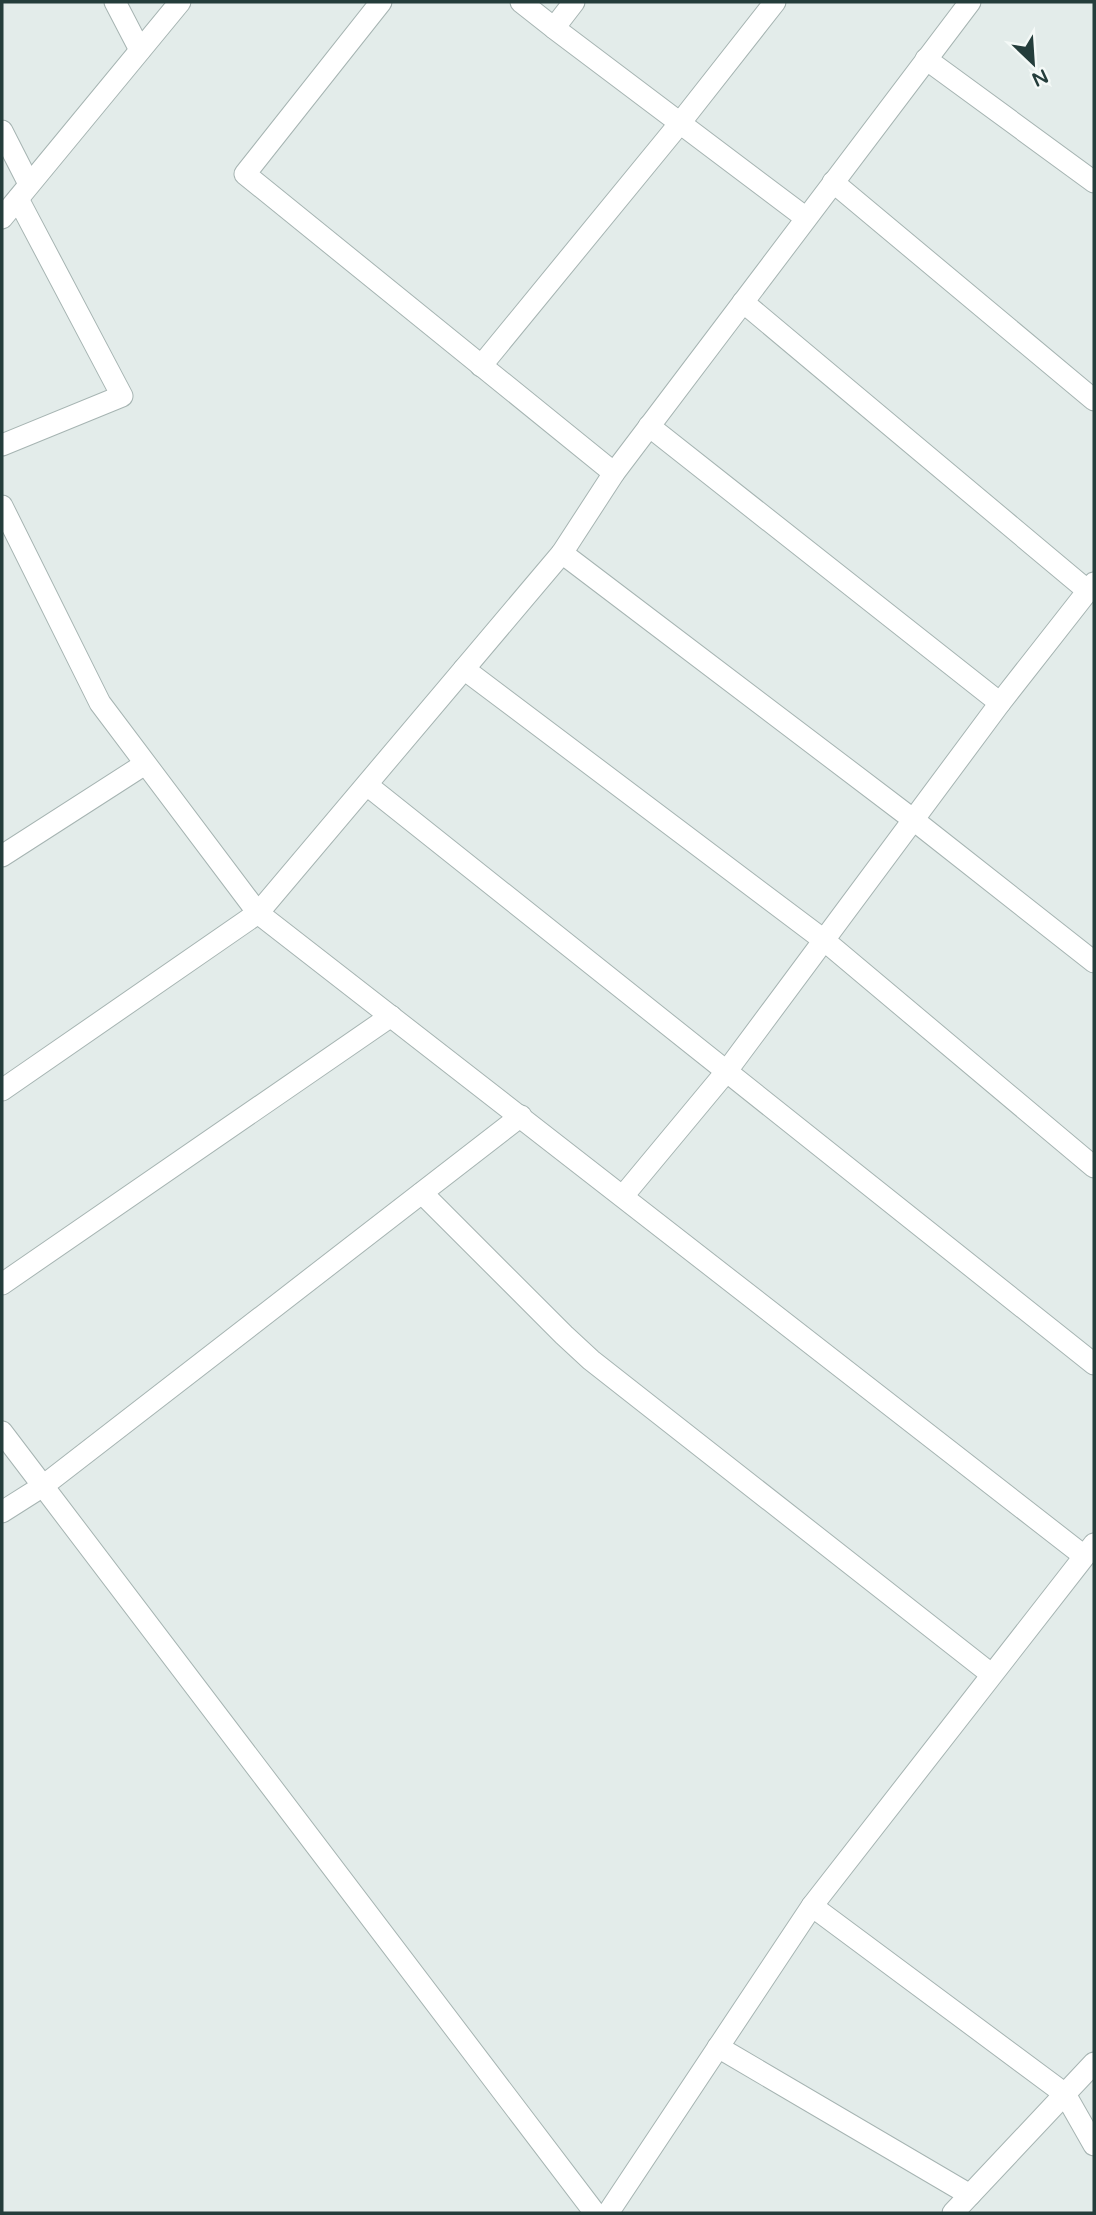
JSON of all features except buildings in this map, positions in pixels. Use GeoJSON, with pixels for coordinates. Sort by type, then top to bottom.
{"type":"FeatureCollection","features":[{"type":"Feature","properties":{"kind":"street"},"geometry":{"type":"LineString","coordinates":[[115,2],[141,50]]}},
{"type":"Feature","properties":{"kind":"street"},"geometry":{"type":"LineString","coordinates":[[2,218],[180,2]]}},
{"type":"Feature","properties":{"kind":"street"},"geometry":{"type":"LineString","coordinates":[[381,2],[245,174],[614,472]]}},
{"type":"Feature","properties":{"kind":"street"},"geometry":{"type":"LineString","coordinates":[[522,2],[806,218]]}},
{"type":"Feature","properties":{"kind":"street"},"geometry":{"type":"LineString","coordinates":[[554,28],[574,2]]}},
{"type":"Feature","properties":{"kind":"street"},"geometry":{"type":"LineString","coordinates":[[481,366],[680,123],[775,2]]}},
{"type":"Feature","properties":{"kind":"street"},"geometry":{"type":"LineString","coordinates":[[2,1090],[258,913],[562,553],[614,472],[970,2]]}},
{"type":"Feature","properties":{"kind":"street"},"geometry":{"type":"LineString","coordinates":[[926,59],[1094,182]]}},
{"type":"Feature","properties":{"kind":"street"},"geometry":{"type":"LineString","coordinates":[[2,131],[23,191],[122,396],[2,445]]}},
{"type":"Feature","properties":{"kind":"street"},"geometry":{"type":"LineString","coordinates":[[833,182],[1094,400]]}},
{"type":"Feature","properties":{"kind":"street"},"geometry":{"type":"LineString","coordinates":[[623,1196],[726,1072],[915,821],[1000,703],[1091,587],[743,302]]}},
{"type":"Feature","properties":{"kind":"street"},"geometry":{"type":"LineString","coordinates":[[649,426],[1000,703]]}},
{"type":"Feature","properties":{"kind":"street"},"geometry":{"type":"LineString","coordinates":[[2,506],[100,703],[258,913],[623,1196],[1089,1550],[812,1906],[608,2213]]}},
{"type":"Feature","properties":{"kind":"street"},"geometry":{"type":"LineString","coordinates":[[562,553],[915,821],[1094,962]]}},
{"type":"Feature","properties":{"kind":"street"},"geometry":{"type":"LineString","coordinates":[[464,669],[825,941],[1094,1167]]}},
{"type":"Feature","properties":{"kind":"street"},"geometry":{"type":"LineString","coordinates":[[2,856],[145,764]]}},
{"type":"Feature","properties":{"kind":"street"},"geometry":{"type":"LineString","coordinates":[[367,785],[1094,1364]]}},
{"type":"Feature","properties":{"kind":"street"},"geometry":{"type":"LineString","coordinates":[[2,1284],[391,1016]]}},
{"type":"Feature","properties":{"kind":"street"},"geometry":{"type":"LineString","coordinates":[[2,1512],[43,1486],[521,1116]]}},
{"type":"Feature","properties":{"kind":"street"},"geometry":{"type":"LineString","coordinates":[[422,1193],[591,1360],[991,1674]]}},
{"type":"Feature","properties":{"kind":"street"},"geometry":{"type":"LineString","coordinates":[[2,1432],[595,2213]]}},
{"type":"Feature","properties":{"kind":"street"},"geometry":{"type":"LineString","coordinates":[[812,1906],[1065,2094],[1094,2145]]}},
{"type":"Feature","properties":{"kind":"street"},"geometry":{"type":"LineString","coordinates":[[718,2047],[970,2195]]}},
{"type":"Feature","properties":{"kind":"street"},"geometry":{"type":"LineString","coordinates":[[953,2213],[1094,2063]]}}]}
